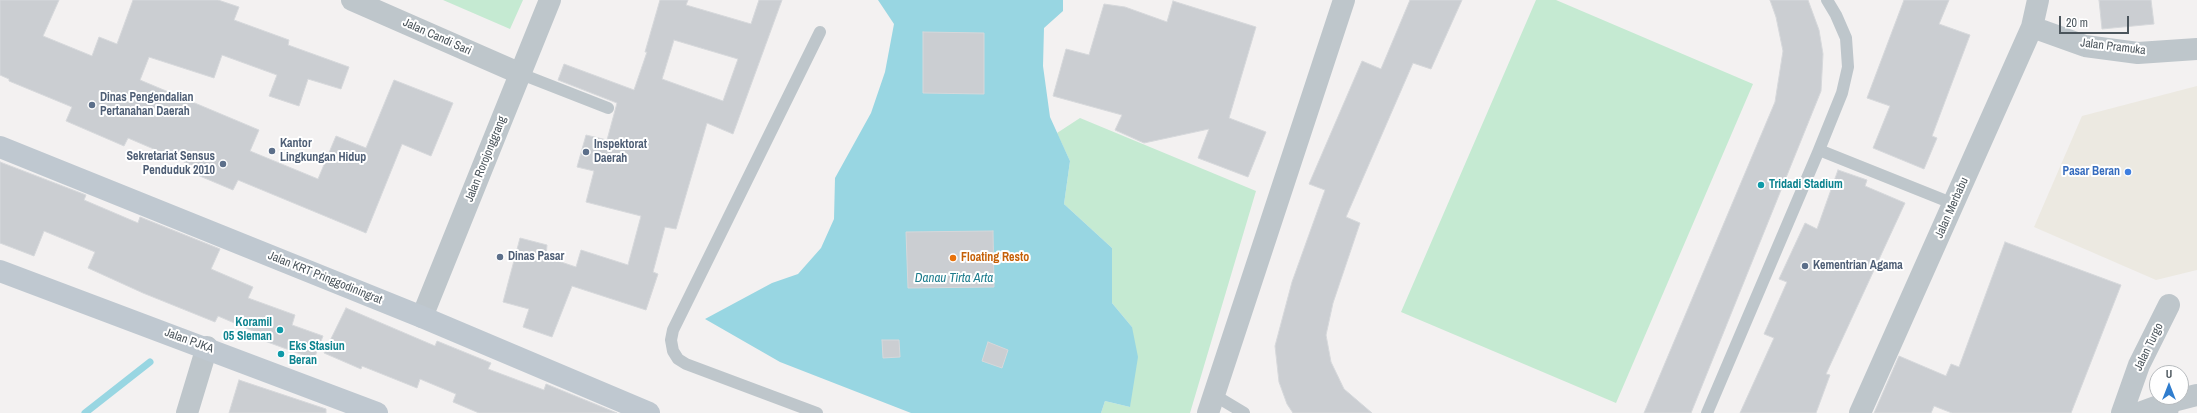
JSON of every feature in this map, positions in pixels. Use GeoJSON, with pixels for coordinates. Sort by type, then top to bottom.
{"type":"FeatureCollection","features":[{"type":"Feature","properties":{"kind":"main road","name":"Jalan KRT Pringgodiningrat"},"geometry":{"type":"LineString","coordinates":[[0,147],[422,317],[649,413]]}},
{"type":"Feature","properties":{"kind":"main road","name":"Jalan PJKA"},"geometry":{"type":"LineString","coordinates":[[0,271],[207,347],[377,413]]}},
{"type":"Feature","properties":{"kind":"street","name":"Jalan Candi Sari"},"geometry":{"type":"LineString","coordinates":[[352,0],[521,74]]}},
{"type":"Feature","properties":{"kind":"street","name":"Jalan Rorojonggrang"},"geometry":{"type":"LineString","coordinates":[[422,317],[550,0]]}},
{"type":"Feature","properties":{"kind":"street"},"geometry":{"type":"LineString","coordinates":[[1211,404],[1344,0]]}},
{"type":"Feature","properties":{"kind":"street","name":"Jalan Merbabu"},"geometry":{"type":"LineString","coordinates":[[1860,413],[2032,27],[2038,0]]}},
{"type":"Feature","properties":{"kind":"street","name":"Jalan Pramuka"},"geometry":{"type":"LineString","coordinates":[[2032,27],[2085,46],[2138,53],[2197,49]]}},
{"type":"Feature","properties":{"kind":"street","name":"Jalan Turgo"},"geometry":{"type":"LineString","coordinates":[[2122,413],[2139,365],[2169,305]]}},
{"type":"Feature","properties":{"kind":"street"},"geometry":{"type":"LineString","coordinates":[[187,413],[207,347]]}},
{"type":"Feature","properties":{"kind":"street"},"geometry":{"type":"LineString","coordinates":[[2138,413],[2168,408],[2197,395]]}},
{"type":"Feature","properties":{"kind":"lane"},"geometry":{"type":"LineString","coordinates":[[1707,413],[1842,93],[1848,67],[1846,38],[1836,15],[1827,0]]}},
{"type":"Feature","properties":{"kind":"lane"},"geometry":{"type":"LineString","coordinates":[[817,413],[686,364],[678,359],[672,350],[671,340],[673,330],[820,32]]}},
{"type":"Feature","properties":{"kind":"lane"},"geometry":{"type":"LineString","coordinates":[[521,74],[608,108]]}},
{"type":"Feature","properties":{"kind":"lane"},"geometry":{"type":"LineString","coordinates":[[1819,150],[1954,204]]}},
{"type":"Feature","properties":{"kind":"lane"},"geometry":{"type":"LineString","coordinates":[[1211,404],[1244,413]]}},
{"type":"Feature","properties":{"kind":"shaded area","name":"Pasar Beran"},"geometry":{"type":"Polygon","coordinates":[[[2197,86],[2197,270],[2156,280],[2034,227],[2082,116],[2197,86]]]}},
{"type":"Feature","properties":{"kind":"green space"},"geometry":{"type":"Polygon","coordinates":[[[443,0],[523,0],[510,29],[443,0]]]}},
{"type":"Feature","properties":{"kind":"green space"},"geometry":{"type":"Polygon","coordinates":[[[1536,0],[1556,0],[1753,84],[1616,403],[1401,312],[1536,0]]]}},
{"type":"Feature","properties":{"kind":"green space"},"geometry":{"type":"Polygon","coordinates":[[[1080,118],[1256,191],[1190,413],[1101,413],[1105,401],[1130,407],[1132,327],[1112,303],[1112,248],[1064,204],[1070,161],[1057,133],[1080,118]]]}},
{"type":"Feature","properties":{"kind":"water","name":"Danau Tirta Arta"},"geometry":{"type":"Polygon","coordinates":[[[878,0],[1063,0],[1063,11],[1044,28],[1043,66],[1050,117],[1070,161],[1064,204],[1112,248],[1112,303],[1132,327],[1138,357],[1130,407],[1105,401],[1101,413],[911,413],[780,362],[705,319],[772,283],[798,274],[821,248],[834,219],[835,178],[871,113],[885,72],[894,24],[878,0]]]}},
{"type":"Feature","properties":{"kind":"building"},"geometry":{"type":"Polygon","coordinates":[[[0,0],[59,0],[43,36],[92,56],[99,37],[117,44],[133,0],[218,0],[239,7],[234,20],[289,40],[288,45],[349,67],[341,89],[308,79],[299,106],[269,96],[277,75],[222,55],[214,78],[149,57],[140,80],[259,130],[250,151],[318,179],[336,136],[366,148],[394,80],[453,103],[431,156],[402,144],[366,233],[238,180],[233,190],[195,174],[198,168],[128,138],[124,146],[66,121],[72,107],[9,81],[9,79],[0,75],[0,0]]]}},
{"type":"Feature","properties":{"kind":"building"},"geometry":{"type":"Polygon","coordinates":[[[660,0],[688,0],[686,5],[751,24],[759,0],[782,0],[733,134],[707,123],[676,229],[665,227],[653,272],[658,274],[646,310],[572,286],[552,337],[523,327],[529,309],[503,302],[520,238],[547,245],[546,257],[576,267],[581,250],[628,265],[641,216],[586,202],[594,171],[577,167],[586,135],[607,140],[617,103],[558,80],[564,64],[634,90],[647,52],[645,52],[660,0]],[[674,40],[662,79],[723,101],[738,59],[674,40]]]}},
{"type":"Feature","properties":{"kind":"building"},"geometry":{"type":"Polygon","coordinates":[[[1410,0],[1462,0],[1431,69],[1413,63],[1346,217],[1360,223],[1333,303],[1326,335],[1331,362],[1344,389],[1372,413],[1293,413],[1287,404],[1279,382],[1275,346],[1292,282],[1325,190],[1309,184],[1362,61],[1381,69],[1410,0]]]}},
{"type":"Feature","properties":{"kind":"building","name":"Tridadi Stadium"},"geometry":{"type":"Polygon","coordinates":[[[1770,0],[1808,0],[1819,30],[1823,54],[1821,91],[1691,413],[1644,413],[1775,102],[1783,51],[1776,17],[1770,0]]]}},
{"type":"Feature","properties":{"kind":"building"},"geometry":{"type":"Polygon","coordinates":[[[1904,0],[1949,0],[1939,24],[1970,35],[1932,136],[1937,138],[1924,169],[1873,148],[1890,106],[1867,98],[1904,0]]]}},
{"type":"Feature","properties":{"kind":"building"},"geometry":{"type":"Polygon","coordinates":[[[2099,0],[2151,0],[2154,24],[2102,29],[2099,0]]]}},
{"type":"Feature","properties":{"kind":"building"},"geometry":{"type":"Polygon","coordinates":[[[1173,1],[1256,27],[1229,118],[1266,132],[1248,177],[1198,158],[1209,129],[1144,143],[1115,130],[1122,115],[1053,96],[1066,49],[1089,55],[1104,4],[1125,7],[1167,22],[1173,1]]]}},
{"type":"Feature","properties":{"kind":"building"},"geometry":{"type":"Polygon","coordinates":[[[923,32],[984,33],[984,94],[923,93],[923,32]]]}},
{"type":"Feature","properties":{"kind":"building"},"geometry":{"type":"Polygon","coordinates":[[[0,162],[86,195],[84,200],[138,223],[140,217],[220,249],[211,269],[253,287],[248,298],[295,315],[292,325],[323,336],[314,359],[251,336],[253,331],[218,316],[215,322],[143,293],[88,268],[95,252],[44,231],[34,256],[0,243],[0,162]]]}},
{"type":"Feature","properties":{"kind":"building"},"geometry":{"type":"Polygon","coordinates":[[[1838,170],[1867,180],[1865,186],[1905,203],[1826,374],[1830,375],[1816,413],[1740,413],[1774,338],[1764,334],[1787,282],[1779,279],[1805,223],[1817,229],[1838,170]]]}},
{"type":"Feature","properties":{"kind":"building"},"geometry":{"type":"Polygon","coordinates":[[[993,231],[994,287],[908,288],[906,232],[993,231]]]}},
{"type":"Feature","properties":{"kind":"building"},"geometry":{"type":"Polygon","coordinates":[[[2005,242],[2121,285],[2071,413],[1952,413],[1934,406],[1931,413],[1874,413],[1899,356],[1946,376],[1951,364],[1959,367],[2005,242]]]}},
{"type":"Feature","properties":{"kind":"building"},"geometry":{"type":"Polygon","coordinates":[[[346,308],[435,346],[437,341],[491,363],[488,369],[544,390],[546,384],[617,413],[479,413],[453,402],[456,394],[420,379],[417,388],[362,366],[361,369],[324,353],[346,308]]]}},
{"type":"Feature","properties":{"kind":"building"},"geometry":{"type":"Polygon","coordinates":[[[882,340],[899,340],[900,357],[883,358],[882,340]]]}},
{"type":"Feature","properties":{"kind":"building"},"geometry":{"type":"Polygon","coordinates":[[[988,342],[1008,350],[1002,368],[982,361],[988,342]]]}},
{"type":"Feature","properties":{"kind":"building"},"geometry":{"type":"Polygon","coordinates":[[[239,380],[326,409],[326,413],[229,413],[239,380]]]}},
{"type":"Feature","properties":{"kind":"waterway"},"geometry":{"type":"LineString","coordinates":[[85,413],[150,362]]}},
{"type":"Feature","properties":{"kind":"place","name":"Dinas Pengendalian Pertanahan Daerah"},"geometry":{"type":"Point","coordinates":[92,105]}},
{"type":"Feature","properties":{"kind":"place","name":"Kantor Lingkungan Hidup"},"geometry":{"type":"Point","coordinates":[272,151]}},
{"type":"Feature","properties":{"kind":"place","name":"Inspektorat Daerah"},"geometry":{"type":"Point","coordinates":[586,152]}},
{"type":"Feature","properties":{"kind":"place","name":"Sekretariat Sensus Penduduk 2010"},"geometry":{"type":"Point","coordinates":[223,164]}},
{"type":"Feature","properties":{"kind":"place","name":"Pasar Beran"},"geometry":{"type":"Point","coordinates":[2128,172]}},
{"type":"Feature","properties":{"kind":"place","name":"Tridadi Stadium"},"geometry":{"type":"Point","coordinates":[1761,185]}},
{"type":"Feature","properties":{"kind":"place","name":"Dinas Pasar"},"geometry":{"type":"Point","coordinates":[500,257]}},
{"type":"Feature","properties":{"kind":"place","name":"Floating Resto"},"geometry":{"type":"Point","coordinates":[953,258]}},
{"type":"Feature","properties":{"kind":"place","name":"Kementrian Agama"},"geometry":{"type":"Point","coordinates":[1805,266]}},
{"type":"Feature","properties":{"kind":"place","name":"Koramil 05 Sleman"},"geometry":{"type":"Point","coordinates":[280,330]}},
{"type":"Feature","properties":{"kind":"place","name":"Eks Stasiun Beran"},"geometry":{"type":"Point","coordinates":[281,354]}}]}
